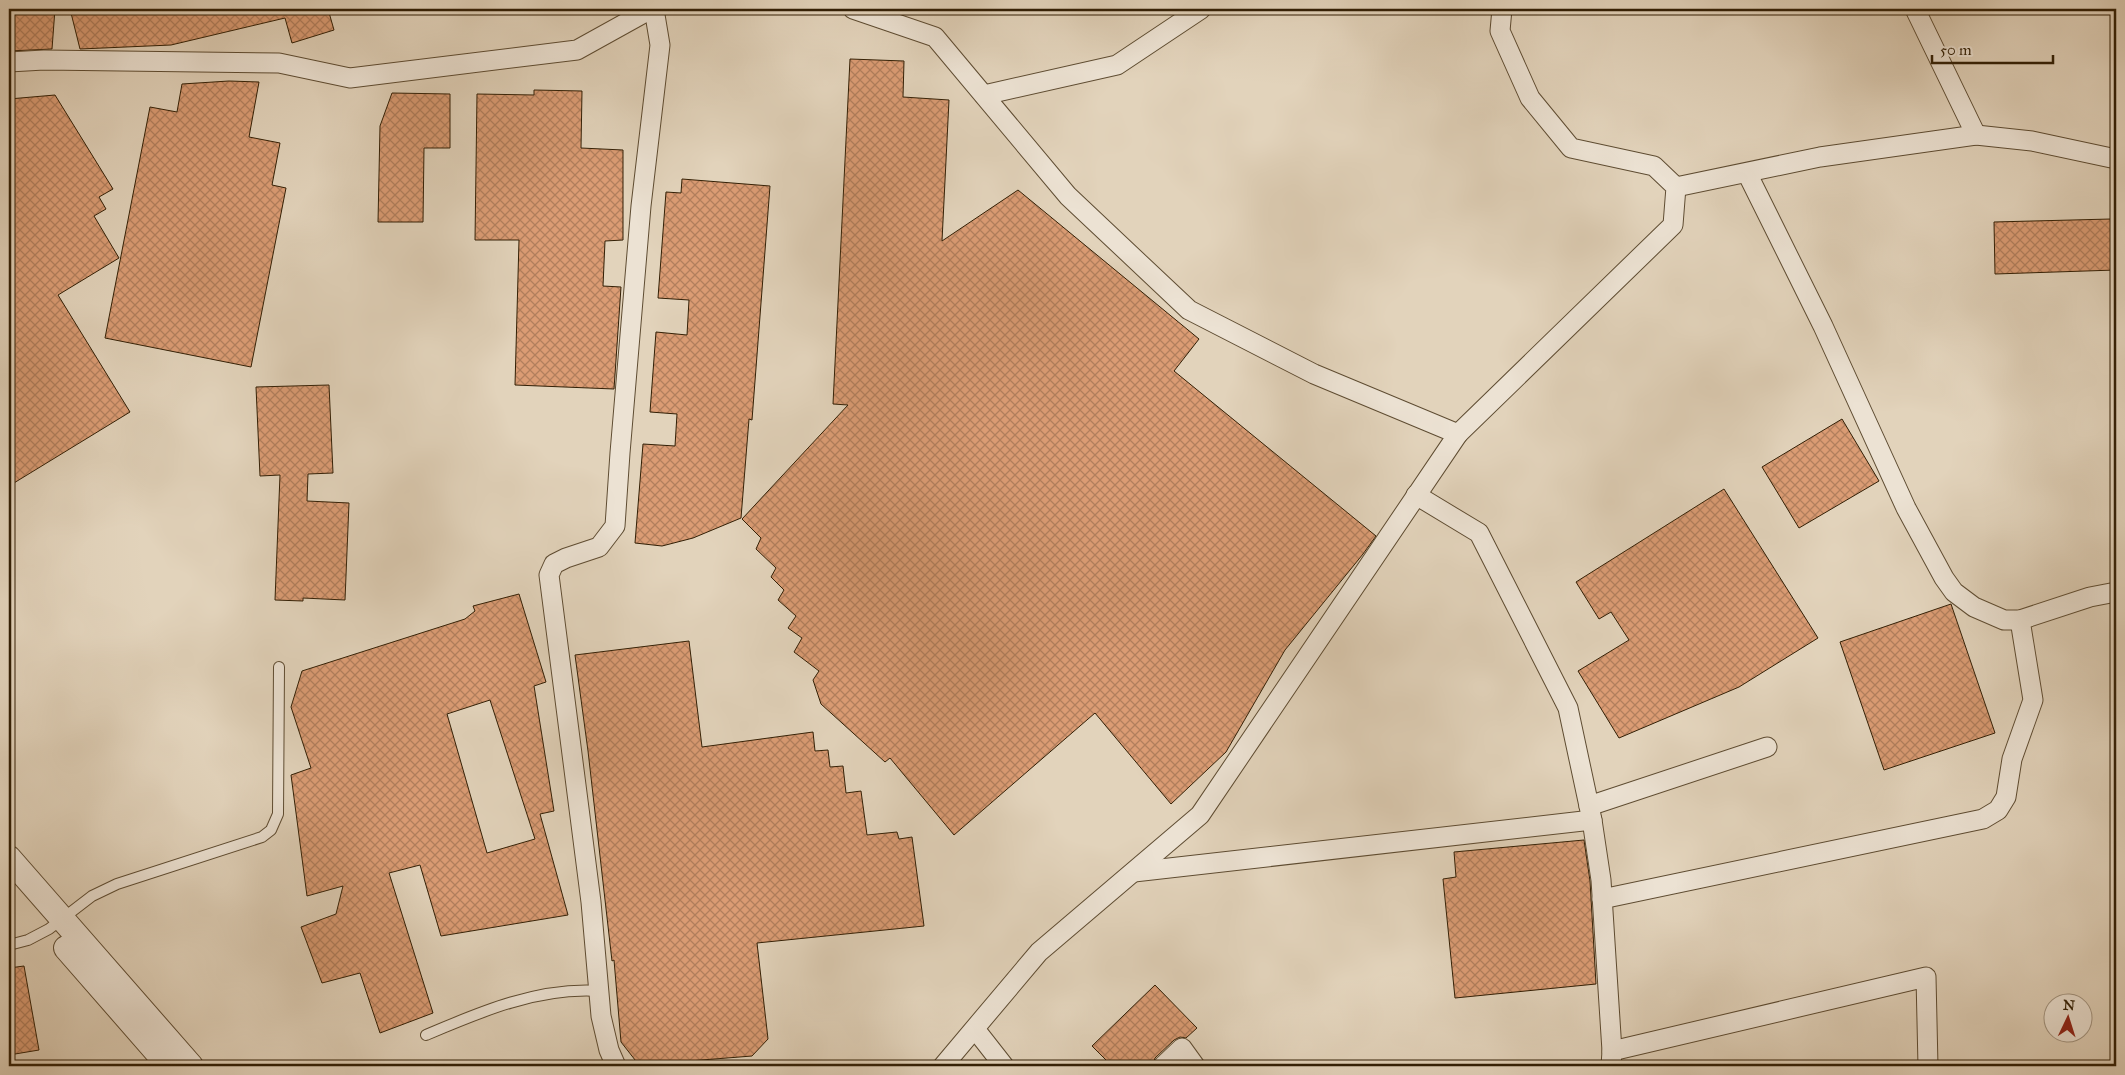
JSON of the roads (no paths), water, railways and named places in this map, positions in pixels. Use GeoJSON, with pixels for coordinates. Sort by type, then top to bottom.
{"type":"FeatureCollection","features":[{"type":"Feature","properties":{"kind":"street"},"geometry":{"type":"LineString","coordinates":[[9,62],[44,60],[279,63],[350,78],[577,50],[652,9],[660,45],[641,206],[615,526],[599,547],[554,564],[549,575],[591,902],[601,1016],[607,1042],[616,1066]]}},
{"type":"Feature","properties":{"kind":"street"},"geometry":{"type":"LineString","coordinates":[[853,9],[935,37],[1068,196],[1189,310],[1314,374],[1458,434]]}},
{"type":"Feature","properties":{"kind":"street"},"geometry":{"type":"LineString","coordinates":[[984,95],[1117,65],[1201,9]]}},
{"type":"Feature","properties":{"kind":"street"},"geometry":{"type":"LineString","coordinates":[[1502,9],[1500,31],[1530,98],[1571,148],[1654,166],[1676,187]]}},
{"type":"Feature","properties":{"kind":"street"},"geometry":{"type":"LineString","coordinates":[[1915,9],[1976,135]]}},
{"type":"Feature","properties":{"kind":"street"},"geometry":{"type":"LineString","coordinates":[[1676,187],[1820,158],[1976,135],[2032,141],[2116,159]]}},
{"type":"Feature","properties":{"kind":"street"},"geometry":{"type":"LineString","coordinates":[[1747,173],[1823,326],[1906,508],[1944,578],[1954,592],[1974,606],[2004,620],[2020,620],[2090,597],[2116,592]]}},
{"type":"Feature","properties":{"kind":"street"},"geometry":{"type":"LineString","coordinates":[[944,1066],[1039,952],[1200,815],[1458,434],[1673,225],[1676,187]]}},
{"type":"Feature","properties":{"kind":"street"},"geometry":{"type":"LineString","coordinates":[[1416,495],[1479,533],[1568,708],[1590,813],[1602,899],[1612,1059],[1926,977],[1928,1066]]}},
{"type":"Feature","properties":{"kind":"street"},"geometry":{"type":"LineString","coordinates":[[1602,899],[1983,819],[1991,815],[1998,810],[2006,797],[2012,759],[2033,700],[2020,620]]}},
{"type":"Feature","properties":{"kind":"street"},"geometry":{"type":"LineString","coordinates":[[1134,872],[1590,813],[1767,747]]}},
{"type":"Feature","properties":{"kind":"street"},"geometry":{"type":"LineString","coordinates":[[9,858],[56,924],[168,1066]]}},
{"type":"Feature","properties":{"kind":"street"},"geometry":{"type":"LineString","coordinates":[[9,882],[56,924],[191,1066]]}},
{"type":"Feature","properties":{"kind":"street"},"geometry":{"type":"LineString","coordinates":[[975,1029],[1004,1066]]}},
{"type":"Feature","properties":{"kind":"street"},"geometry":{"type":"LineString","coordinates":[[1163,1066],[1182,1048],[1195,1066]]}},
{"type":"Feature","properties":{"kind":"lane"},"geometry":{"type":"LineString","coordinates":[[9,946],[28,940],[56,924],[92,896],[117,884],[262,837],[271,830],[278,814],[279,667]]}},
{"type":"Feature","properties":{"kind":"lane"},"geometry":{"type":"LineString","coordinates":[[426,1035],[470,1016],[518,1001],[560,992],[599,991]]}}]}
